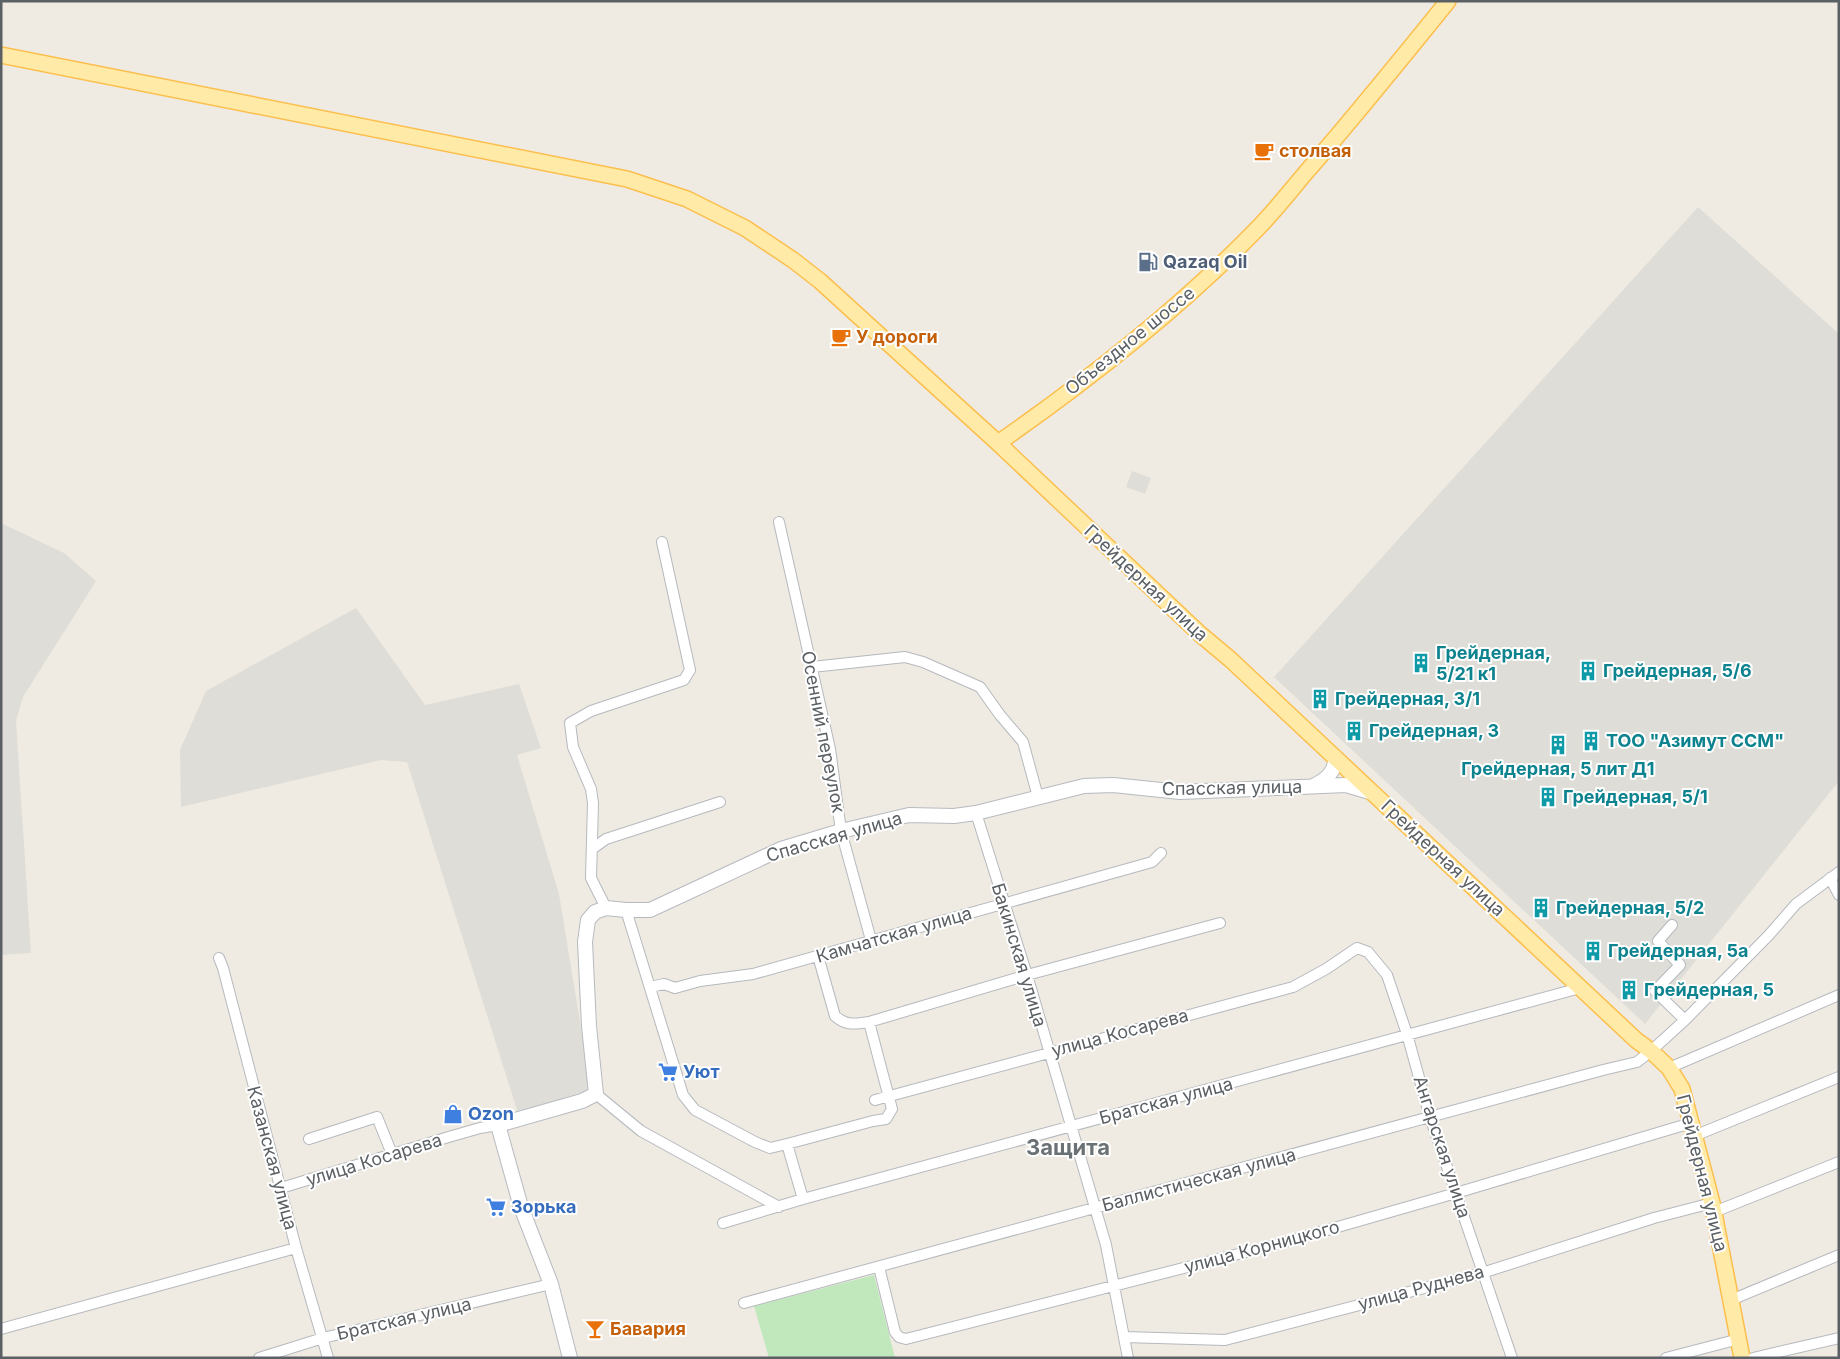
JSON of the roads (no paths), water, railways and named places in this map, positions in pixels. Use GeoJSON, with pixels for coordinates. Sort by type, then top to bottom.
{"type":"FeatureCollection","features":[{"type":"Feature","properties":{"kind":"main road","name":"Объездное шоссе"},"geometry":{"type":"LineString","coordinates":[[998,443],[1146,333],[1209,276],[1258,228],[1322,154],[1448,1]]}},
{"type":"Feature","properties":{"kind":"main road","name":"Грейдерная улица"},"geometry":{"type":"LineString","coordinates":[[1,55],[618,178],[687,199],[745,228],[793,260],[847,305],[998,443],[1580,988],[1669,1068],[1682,1089],[1713,1207],[1742,1358]]}},
{"type":"Feature","properties":{"kind":"street","name":"Осенний переулок"},"geometry":{"type":"LineString","coordinates":[[779,522],[830,749],[841,831],[871,940]]}},
{"type":"Feature","properties":{"kind":"street"},"geometry":{"type":"LineString","coordinates":[[662,542],[690,670],[684,680],[591,711],[570,723],[573,747],[591,789],[593,803],[591,878],[606,908],[595,912],[588,920],[585,942],[589,1026],[596,1094],[641,1131],[780,1207]]}},
{"type":"Feature","properties":{"kind":"street"},"geometry":{"type":"LineString","coordinates":[[812,667],[905,657],[923,662],[980,687],[1024,742],[1038,797]]}},
{"type":"Feature","properties":{"kind":"street","name":"Спасская улица"},"geometry":{"type":"LineString","coordinates":[[1312,786],[1330,776],[1334,766],[1334,757]]}},
{"type":"Feature","properties":{"kind":"street","name":"Спасская улица"},"geometry":{"type":"LineString","coordinates":[[606,908],[650,910],[781,849],[841,831],[909,815],[954,816],[976,813],[1084,786],[1113,785],[1180,792],[1346,785],[1373,793]]}},
{"type":"Feature","properties":{"kind":"street"},"geometry":{"type":"LineString","coordinates":[[592,850],[606,839],[720,802]]}},
{"type":"Feature","properties":{"kind":"street","name":"Бакинская улица"},"geometry":{"type":"LineString","coordinates":[[976,813],[1027,975],[1106,1245],[1128,1358]]}},
{"type":"Feature","properties":{"kind":"street","name":"Камчатская улица"},"geometry":{"type":"LineString","coordinates":[[650,987],[664,984],[675,988],[700,981],[752,974],[1152,862],[1161,853]]}},
{"type":"Feature","properties":{"kind":"street"},"geometry":{"type":"LineString","coordinates":[[1834,875],[1839,895]]}},
{"type":"Feature","properties":{"kind":"street","name":"Баллистическая улица"},"geometry":{"type":"LineString","coordinates":[[744,1303],[1637,1062],[1685,1020],[1768,936],[1796,904],[1834,875]]}},
{"type":"Feature","properties":{"kind":"street"},"geometry":{"type":"LineString","coordinates":[[626,910],[683,1095],[695,1110],[755,1142],[770,1148],[886,1119],[892,1109],[869,1022]]}},
{"type":"Feature","properties":{"kind":"street"},"geometry":{"type":"LineString","coordinates":[[818,956],[835,1016],[843,1023],[854,1024],[869,1022],[1027,975],[1220,923]]}},
{"type":"Feature","properties":{"kind":"street"},"geometry":{"type":"LineString","coordinates":[[1672,925],[1658,941],[1680,964],[1655,991],[1685,1020]]}},
{"type":"Feature","properties":{"kind":"street","name":"улица Косарева"},"geometry":{"type":"LineString","coordinates":[[875,1100],[1294,987],[1326,969],[1356,948]]}},
{"type":"Feature","properties":{"kind":"street","name":"Ангарская улица"},"geometry":{"type":"LineString","coordinates":[[1356,948],[1368,952],[1387,975],[1407,1034],[1430,1117],[1512,1358]]}},
{"type":"Feature","properties":{"kind":"street","name":"Казанская улица"},"geometry":{"type":"LineString","coordinates":[[218,958],[224,968],[296,1248],[328,1358]]}},
{"type":"Feature","properties":{"kind":"street","name":"Братская улица"},"geometry":{"type":"LineString","coordinates":[[722,1223],[803,1199],[1580,988]]}},
{"type":"Feature","properties":{"kind":"street"},"geometry":{"type":"LineString","coordinates":[[1669,1068],[1839,995]]}},
{"type":"Feature","properties":{"kind":"street","name":"улица Корницкого"},"geometry":{"type":"LineString","coordinates":[[879,1267],[895,1332],[900,1337],[906,1339],[1289,1241],[1456,1193],[1693,1130],[1839,1077]]}},
{"type":"Feature","properties":{"kind":"street","name":"улица Косарева"},"geometry":{"type":"LineString","coordinates":[[281,1188],[480,1128],[498,1125],[582,1101],[596,1094]]}},
{"type":"Feature","properties":{"kind":"street"},"geometry":{"type":"LineString","coordinates":[[309,1139],[377,1117],[392,1154]]}},
{"type":"Feature","properties":{"kind":"street"},"geometry":{"type":"LineString","coordinates":[[498,1125],[521,1206],[550,1284],[570,1358]]}},
{"type":"Feature","properties":{"kind":"street"},"geometry":{"type":"LineString","coordinates":[[786,1144],[803,1199]]}},
{"type":"Feature","properties":{"kind":"street","name":"улица Руднева"},"geometry":{"type":"LineString","coordinates":[[1124,1337],[1225,1340],[1482,1273],[1654,1218],[1713,1207],[1839,1162]]}},
{"type":"Feature","properties":{"kind":"street"},"geometry":{"type":"LineString","coordinates":[[1,1329],[296,1248]]}},
{"type":"Feature","properties":{"kind":"street"},"geometry":{"type":"LineString","coordinates":[[1731,1300],[1839,1255]]}},
{"type":"Feature","properties":{"kind":"street","name":"Братская улица"},"geometry":{"type":"LineString","coordinates":[[259,1358],[323,1338],[550,1284]]}},
{"type":"Feature","properties":{"kind":"street"},"geometry":{"type":"LineString","coordinates":[[1753,1358],[1839,1338]]}},
{"type":"Feature","properties":{"kind":"street"},"geometry":{"type":"LineString","coordinates":[[1666,1358],[1739,1339]]}},
{"type":"Feature","properties":{"kind":"place","name":"столвая"},"geometry":{"type":"Point","coordinates":[1264,151]}},
{"type":"Feature","properties":{"kind":"place","name":"Qazaq Oil"},"geometry":{"type":"Point","coordinates":[1148,262]}},
{"type":"Feature","properties":{"kind":"place","name":"У дороги"},"geometry":{"type":"Point","coordinates":[841,337]}},
{"type":"Feature","properties":{"kind":"place","name":"Грейдерная, 5/21 к1"},"geometry":{"type":"Point","coordinates":[1421,663]}},
{"type":"Feature","properties":{"kind":"place","name":"Грейдерная, 5/6"},"geometry":{"type":"Point","coordinates":[1588,671]}},
{"type":"Feature","properties":{"kind":"place","name":"Грейдерная, 3/1"},"geometry":{"type":"Point","coordinates":[1320,699]}},
{"type":"Feature","properties":{"kind":"place","name":"Грейдерная, 3"},"geometry":{"type":"Point","coordinates":[1354,731]}},
{"type":"Feature","properties":{"kind":"place","name":"ТОО \"Азимут ССМ\""},"geometry":{"type":"Point","coordinates":[1591,741]}},
{"type":"Feature","properties":{"kind":"place","name":"Грейдерная, 5 лит Д1"},"geometry":{"type":"Point","coordinates":[1558,745]}},
{"type":"Feature","properties":{"kind":"place","name":"Грейдерная, 5/1"},"geometry":{"type":"Point","coordinates":[1548,797]}},
{"type":"Feature","properties":{"kind":"place","name":"Грейдерная, 5/2"},"geometry":{"type":"Point","coordinates":[1541,908]}},
{"type":"Feature","properties":{"kind":"place","name":"Грейдерная, 5а"},"geometry":{"type":"Point","coordinates":[1593,951]}},
{"type":"Feature","properties":{"kind":"place","name":"Грейдерная, 5"},"geometry":{"type":"Point","coordinates":[1629,990]}},
{"type":"Feature","properties":{"kind":"place","name":"Уют"},"geometry":{"type":"Point","coordinates":[668,1072]}},
{"type":"Feature","properties":{"kind":"place","name":"Ozon"},"geometry":{"type":"Point","coordinates":[453,1114]}},
{"type":"Feature","properties":{"kind":"place","name":"Зорька"},"geometry":{"type":"Point","coordinates":[496,1207]}},
{"type":"Feature","properties":{"kind":"place","name":"Бавария"},"geometry":{"type":"Point","coordinates":[595,1329]}},
{"type":"Feature","properties":{"kind":"district","name":"Защита"},"geometry":{"type":"Point","coordinates":[1068,1147]}}]}
